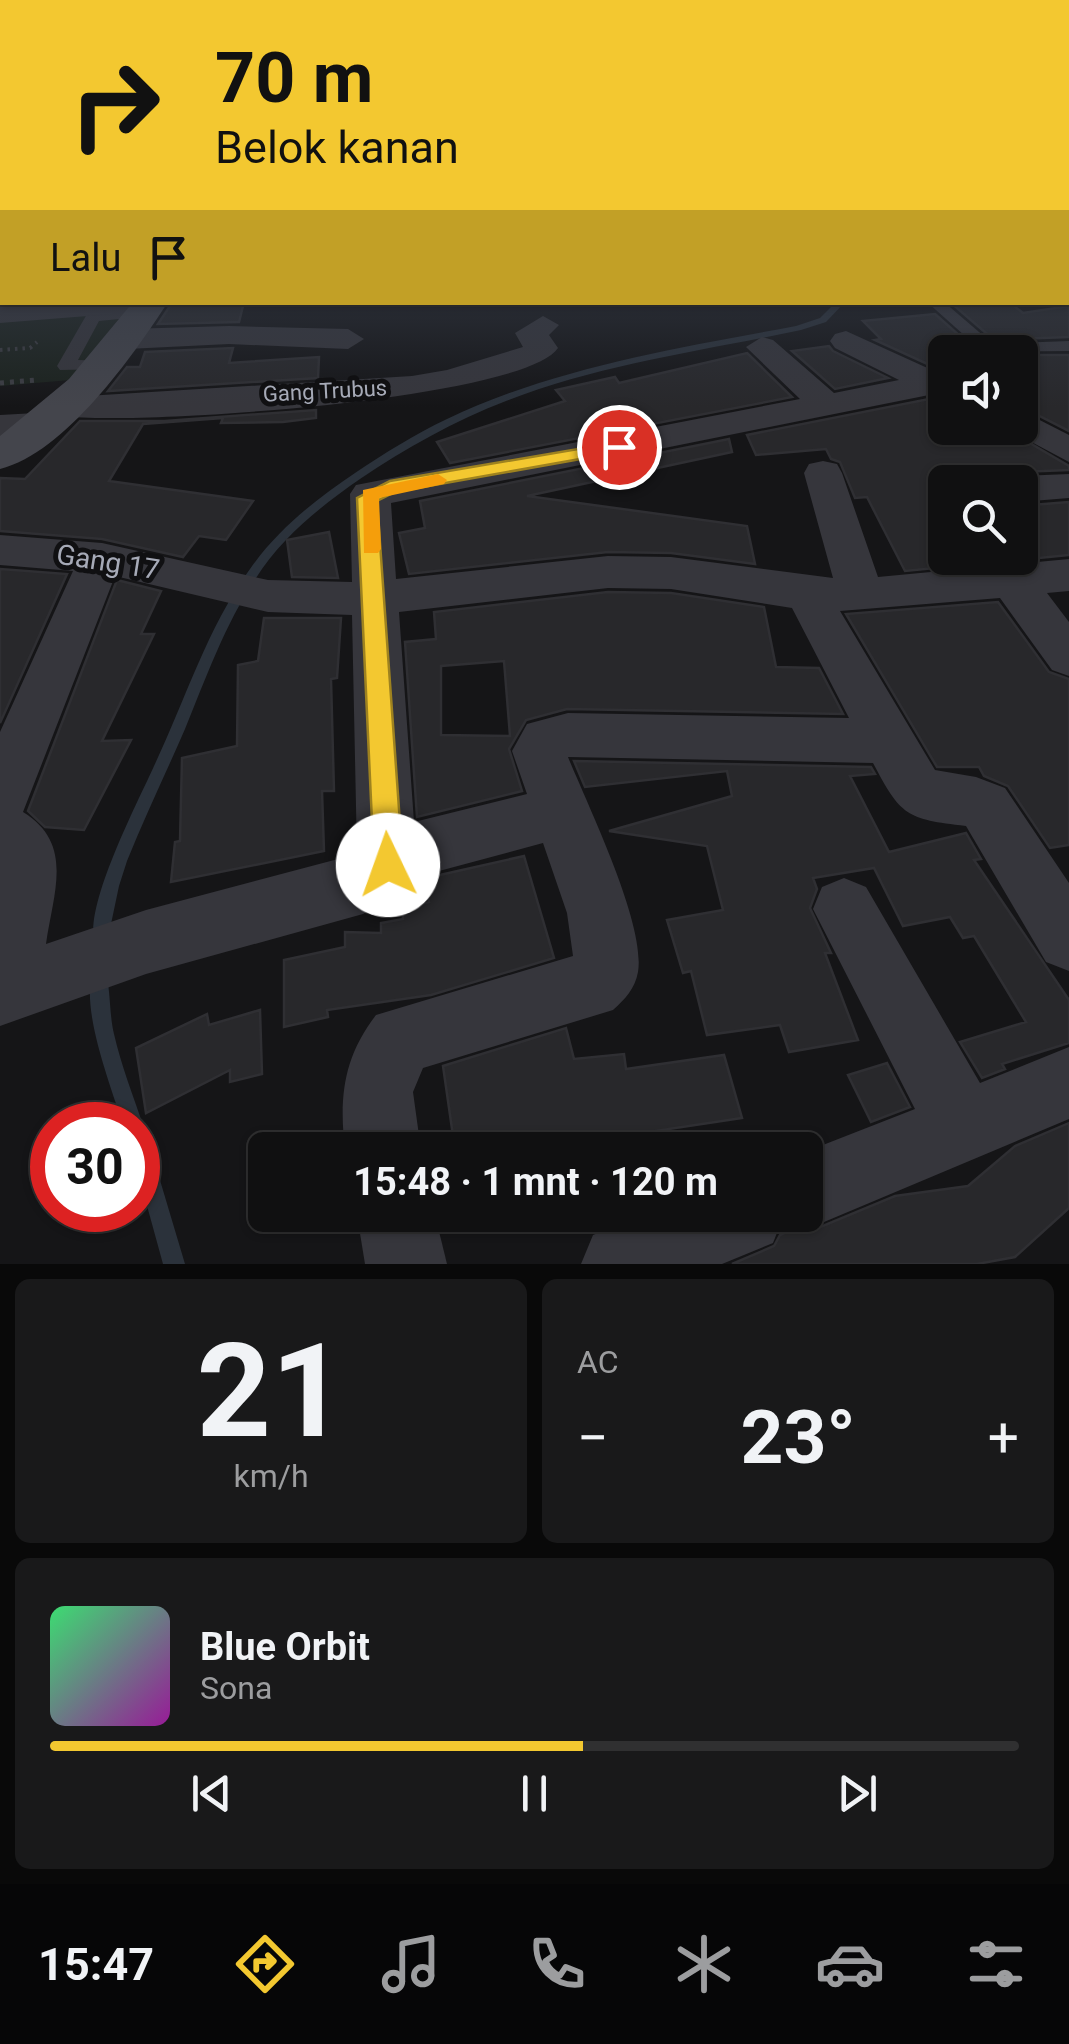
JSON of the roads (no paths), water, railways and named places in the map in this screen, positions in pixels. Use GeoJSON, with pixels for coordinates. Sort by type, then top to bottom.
{"type":"FeatureCollection","features":[{"type":"Feature","properties":{"kind":"street"},"geometry":{"type":"LineString","coordinates":[[0,314],[229,335],[348,339]]}},
{"type":"Feature","properties":{"kind":"street"},"geometry":{"type":"LineString","coordinates":[[0,456],[58,414],[135,324]]}},
{"type":"Feature","properties":{"kind":"street","name":"Gang Trubus"},"geometry":{"type":"LineString","coordinates":[[58,414],[431,383],[535,354],[542,348],[531,333],[543,325]]}},
{"type":"Feature","properties":{"kind":"street"},"geometry":{"type":"LineString","coordinates":[[846,340],[928,381]]}},
{"type":"Feature","properties":{"kind":"street"},"geometry":{"type":"LineString","coordinates":[[762,347],[826,404]]}},
{"type":"Feature","properties":{"kind":"street"},"geometry":{"type":"LineString","coordinates":[[0,829],[24,844],[28,854],[18,986],[146,942],[363,884],[383,873],[389,856],[367,498],[376,490],[545,463],[826,404],[928,388]]}},
{"type":"Feature","properties":{"kind":"street"},"geometry":{"type":"LineString","coordinates":[[0,426],[58,414]]}},
{"type":"Feature","properties":{"kind":"street"},"geometry":{"type":"LineString","coordinates":[[1038,433],[1069,452]]}},
{"type":"Feature","properties":{"kind":"street"},"geometry":{"type":"LineString","coordinates":[[823,472],[861,595]]}},
{"type":"Feature","properties":{"kind":"street"},"geometry":{"type":"LineString","coordinates":[[1038,485],[1069,486]]}},
{"type":"Feature","properties":{"kind":"street","name":"Gang 17"},"geometry":{"type":"LineString","coordinates":[[0,550],[102,558],[268,596],[375,599],[484,582],[608,572],[671,573],[807,594],[861,595],[1069,575]]}},
{"type":"Feature","properties":{"kind":"street"},"geometry":{"type":"LineString","coordinates":[[0,800],[60,657],[71,614],[102,558]]}},
{"type":"Feature","properties":{"kind":"street"},"geometry":{"type":"LineString","coordinates":[[1011,579],[1069,656]]}},
{"type":"Feature","properties":{"kind":"street"},"geometry":{"type":"LineString","coordinates":[[807,594],[919,793],[976,801],[988,810],[1069,939]]}},
{"type":"Feature","properties":{"kind":"street"},"geometry":{"type":"LineString","coordinates":[[380,1132],[374,1086],[382,1064],[402,1040],[589,986],[605,973],[606,945],[598,913],[539,751],[546,740],[568,735],[887,741]]}},
{"type":"Feature","properties":{"kind":"street"},"geometry":{"type":"LineString","coordinates":[[389,856],[560,812]]}},
{"type":"Feature","properties":{"kind":"street"},"geometry":{"type":"LineString","coordinates":[[844,910],[964,1128]]}},
{"type":"Feature","properties":{"kind":"street"},"geometry":{"type":"LineString","coordinates":[[823,1184],[1069,1083]]}},
{"type":"Feature","properties":{"kind":"street"},"geometry":{"type":"LineString","coordinates":[[399,1232],[406,1264]]}},
{"type":"Feature","properties":{"kind":"street"},"geometry":{"type":"LineString","coordinates":[[622,1264],[702,1232]]}},
{"type":"Feature","properties":{"kind":"lane"},"geometry":{"type":"LineString","coordinates":[[938,305],[989,349],[1069,346]]}},
{"type":"Feature","properties":{"kind":"waterway"},"geometry":{"type":"LineString","coordinates":[[101,937],[119,861],[219,634],[252,574],[307,515],[396,450],[505,398],[619,364],[798,328],[823,320],[838,305]]}},
{"type":"Feature","properties":{"kind":"waterway"},"geometry":{"type":"LineString","coordinates":[[99,977],[105,1033],[125,1102]]}},
{"type":"Feature","properties":{"kind":"waterway"},"geometry":{"type":"LineString","coordinates":[[160,1216],[174,1264]]}}]}
